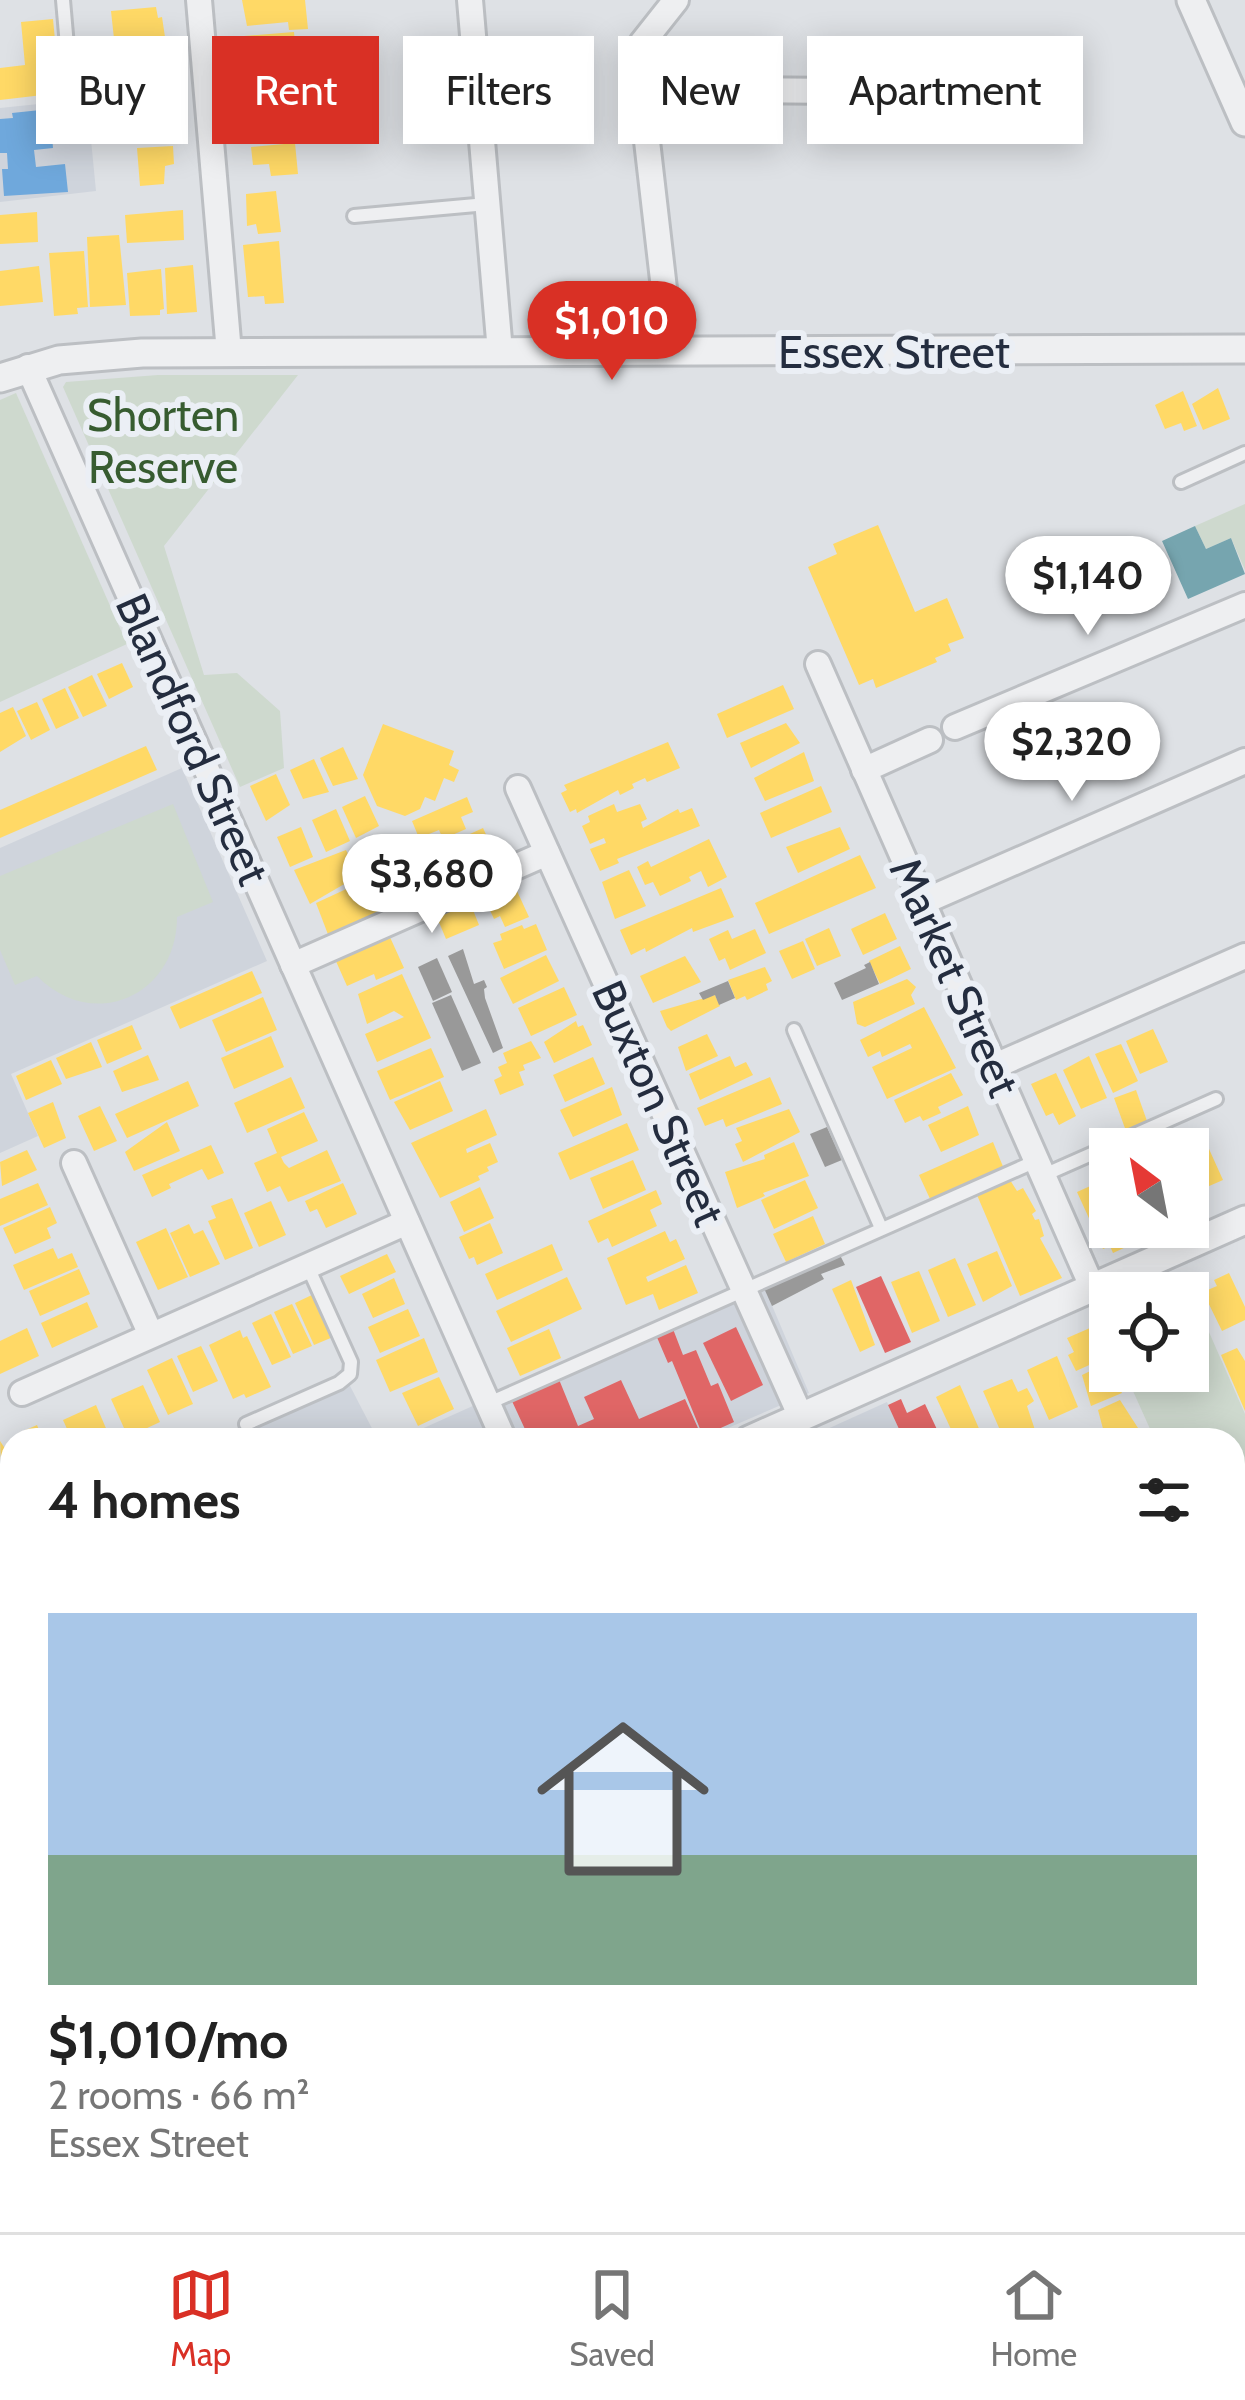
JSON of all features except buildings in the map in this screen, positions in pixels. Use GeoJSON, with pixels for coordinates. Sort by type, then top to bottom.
{"type":"FeatureCollection","features":[{"type":"Feature","properties":{"kind":"street"},"geometry":{"type":"LineString","coordinates":[[199,0],[229,353]]}},
{"type":"Feature","properties":{"kind":"street"},"geometry":{"type":"LineString","coordinates":[[470,0],[500,352]]}},
{"type":"Feature","properties":{"kind":"street"},"geometry":{"type":"LineString","coordinates":[[647,36],[676,0]]}},
{"type":"Feature","properties":{"kind":"street"},"geometry":{"type":"LineString","coordinates":[[1191,0],[1245,122]]}},
{"type":"Feature","properties":{"kind":"street"},"geometry":{"type":"LineString","coordinates":[[647,144],[669,332],[678,352]]}},
{"type":"Feature","properties":{"kind":"street","name":"Essex Street"},"geometry":{"type":"LineString","coordinates":[[0,378],[28,367],[104,355],[1245,351]]}},
{"type":"Feature","properties":{"kind":"street","name":"Blandford Street"},"geometry":{"type":"LineString","coordinates":[[28,367],[499,1428]]}},
{"type":"Feature","properties":{"kind":"street"},"geometry":{"type":"LineString","coordinates":[[955,727],[1245,605]]}},
{"type":"Feature","properties":{"kind":"street","name":"Market Street"},"geometry":{"type":"LineString","coordinates":[[818,664],[1089,1280]]}},
{"type":"Feature","properties":{"kind":"street"},"geometry":{"type":"LineString","coordinates":[[864,770],[930,740]]}},
{"type":"Feature","properties":{"kind":"street"},"geometry":{"type":"LineString","coordinates":[[923,902],[1245,761]]}},
{"type":"Feature","properties":{"kind":"street","name":"Buxton Street"},"geometry":{"type":"LineString","coordinates":[[518,788],[801,1417]]}},
{"type":"Feature","properties":{"kind":"street"},"geometry":{"type":"LineString","coordinates":[[293,964],[547,853]]}},
{"type":"Feature","properties":{"kind":"street"},"geometry":{"type":"LineString","coordinates":[[995,1066],[1245,956]]}},
{"type":"Feature","properties":{"kind":"street"},"geometry":{"type":"LineString","coordinates":[[74,1163],[151,1335]]}},
{"type":"Feature","properties":{"kind":"street"},"geometry":{"type":"LineString","coordinates":[[1130,1272],[1245,1220]]}},
{"type":"Feature","properties":{"kind":"street"},"geometry":{"type":"LineString","coordinates":[[22,1394],[407,1222]]}},
{"type":"Feature","properties":{"kind":"street"},"geometry":{"type":"LineString","coordinates":[[776,1428],[1089,1291]]}},
{"type":"Feature","properties":{"kind":"lane"},"geometry":{"type":"LineString","coordinates":[[63,0],[66,36]]}},
{"type":"Feature","properties":{"kind":"lane"},"geometry":{"type":"LineString","coordinates":[[354,216],[487,204]]}},
{"type":"Feature","properties":{"kind":"lane"},"geometry":{"type":"LineString","coordinates":[[1181,482],[1245,453]]}},
{"type":"Feature","properties":{"kind":"lane"},"geometry":{"type":"LineString","coordinates":[[794,1030],[881,1228]]}},
{"type":"Feature","properties":{"kind":"lane"},"geometry":{"type":"LineString","coordinates":[[488,1404],[881,1228],[1216,1099]]}},
{"type":"Feature","properties":{"kind":"lane"},"geometry":{"type":"LineString","coordinates":[[246,1424],[350,1374],[351,1362],[307,1266]]}},
{"type":"Feature","properties":{"kind":"shaded area"},"geometry":{"type":"Polygon","coordinates":[[[36,104],[36,144],[91,144],[96,191],[0,202],[0,108],[36,104]]]}},
{"type":"Feature","properties":{"kind":"shaded area"},"geometry":{"type":"Polygon","coordinates":[[[182,768],[267,961],[11,1074],[38,1136],[0,1153],[0,848],[182,768]]]}},
{"type":"Feature","properties":{"kind":"shaded area"},"geometry":{"type":"Polygon","coordinates":[[[760,1277],[809,1393],[728,1428],[424,1428],[760,1277]]]}},
{"type":"Feature","properties":{"kind":"shaded area"},"geometry":{"type":"Polygon","coordinates":[[[349,1384],[372,1428],[250,1428],[349,1384]]]}},
{"type":"Feature","properties":{"kind":"shaded area"},"geometry":{"type":"Polygon","coordinates":[[[887,1402],[899,1428],[830,1428],[887,1402]]]}},
{"type":"Feature","properties":{"kind":"green space","name":"Shorten Reserve"},"geometry":{"type":"Polygon","coordinates":[[[158,375],[298,375],[164,546],[204,675],[237,673],[280,711],[284,768],[240,787],[63,387],[66,382],[158,375]]]}},
{"type":"Feature","properties":{"kind":"green space"},"geometry":{"type":"Polygon","coordinates":[[[16,393],[127,644],[0,702],[0,400],[16,393]]]}},
{"type":"Feature","properties":{"kind":"green space"},"geometry":{"type":"Polygon","coordinates":[[[1245,504],[1245,570],[1231,538],[1206,549],[1195,526],[1245,504]]]}},
{"type":"Feature","properties":{"kind":"green space"},"geometry":{"type":"Polygon","coordinates":[[[173,804],[213,902],[177,917],[163,968],[128,998],[106,1003],[82,1002],[59,993],[37,976],[15,985],[0,950],[0,876],[173,804]]]}},
{"type":"Feature","properties":{"kind":"green space"},"geometry":{"type":"Polygon","coordinates":[[[1209,1332],[1245,1414],[1245,1428],[1150,1428],[1133,1392],[1209,1392],[1209,1332]]]}}]}
